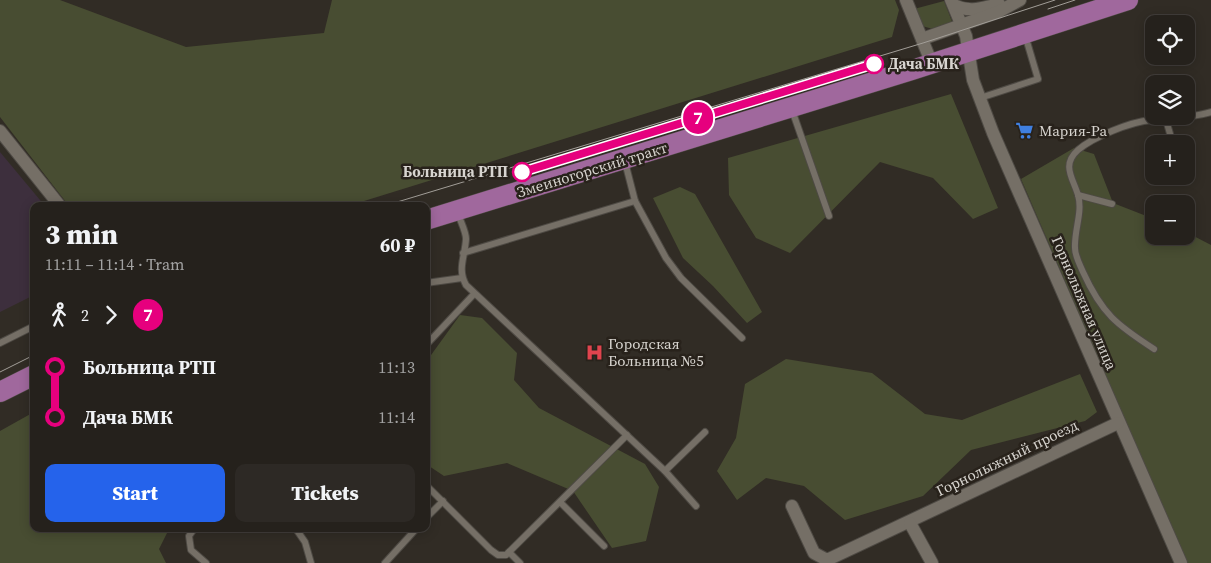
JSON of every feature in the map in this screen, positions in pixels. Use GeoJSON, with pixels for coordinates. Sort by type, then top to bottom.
{"type":"FeatureCollection","features":[{"type":"Feature","properties":{"kind":"highway","name":"Змеиногорский тракт"},"geometry":{"type":"LineString","coordinates":[[430,219],[458,212],[792,108],[1128,0]]}},
{"type":"Feature","properties":{"kind":"highway"},"geometry":{"type":"LineString","coordinates":[[0,392],[30,377]]}},
{"type":"Feature","properties":{"kind":"street"},"geometry":{"type":"LineString","coordinates":[[906,0],[932,64]]}},
{"type":"Feature","properties":{"kind":"street"},"geometry":{"type":"LineString","coordinates":[[922,39],[998,12],[1018,1]]}},
{"type":"Feature","properties":{"kind":"street"},"geometry":{"type":"LineString","coordinates":[[952,3],[964,10],[973,10],[1018,1]]}},
{"type":"Feature","properties":{"kind":"street","name":"Горнолыжная улица"},"geometry":{"type":"LineString","coordinates":[[952,3],[962,25],[969,52],[973,80],[1007,166],[1118,423],[1181,563]]}},
{"type":"Feature","properties":{"kind":"street"},"geometry":{"type":"LineString","coordinates":[[0,131],[57,202]]}},
{"type":"Feature","properties":{"kind":"street","name":"Горнолыжный проезд"},"geometry":{"type":"LineString","coordinates":[[792,506],[814,553],[828,560],[910,523],[1118,423]]}},
{"type":"Feature","properties":{"kind":"street"},"geometry":{"type":"LineString","coordinates":[[910,523],[932,563]]}},
{"type":"Feature","properties":{"kind":"lane"},"geometry":{"type":"LineString","coordinates":[[980,98],[1038,79],[1025,34]]}},
{"type":"Feature","properties":{"kind":"lane"},"geometry":{"type":"LineString","coordinates":[[792,108],[829,216]]}},
{"type":"Feature","properties":{"kind":"lane"},"geometry":{"type":"LineString","coordinates":[[1195,115],[1211,112]]}},
{"type":"Feature","properties":{"kind":"lane"},"geometry":{"type":"LineString","coordinates":[[1145,121],[1106,133],[1079,149],[1071,157],[1068,169],[1078,195],[1075,254],[1107,315],[1119,326],[1154,349]]}},
{"type":"Feature","properties":{"kind":"lane"},"geometry":{"type":"LineString","coordinates":[[624,160],[635,201],[666,258],[681,278],[742,338]]}},
{"type":"Feature","properties":{"kind":"lane"},"geometry":{"type":"LineString","coordinates":[[1078,195],[1112,204]]}},
{"type":"Feature","properties":{"kind":"lane"},"geometry":{"type":"LineString","coordinates":[[463,253],[635,201]]}},
{"type":"Feature","properties":{"kind":"lane"},"geometry":{"type":"LineString","coordinates":[[458,212],[466,238],[460,264],[462,278],[474,294],[628,435],[665,471],[696,506]]}},
{"type":"Feature","properties":{"kind":"lane"},"geometry":{"type":"LineString","coordinates":[[430,282],[462,278]]}},
{"type":"Feature","properties":{"kind":"lane"},"geometry":{"type":"LineString","coordinates":[[430,342],[474,294]]}},
{"type":"Feature","properties":{"kind":"lane"},"geometry":{"type":"LineString","coordinates":[[0,343],[30,328]]}},
{"type":"Feature","properties":{"kind":"lane"},"geometry":{"type":"LineString","coordinates":[[665,471],[705,432]]}},
{"type":"Feature","properties":{"kind":"lane"},"geometry":{"type":"LineString","coordinates":[[430,489],[491,550],[498,555],[506,555],[628,435]]}},
{"type":"Feature","properties":{"kind":"lane"},"geometry":{"type":"LineString","coordinates":[[430,514],[443,501]]}},
{"type":"Feature","properties":{"kind":"lane"},"geometry":{"type":"LineString","coordinates":[[560,502],[604,546]]}},
{"type":"Feature","properties":{"kind":"lane"},"geometry":{"type":"LineString","coordinates":[[192,532],[189,536],[191,550],[206,563]]}},
{"type":"Feature","properties":{"kind":"lane"},"geometry":{"type":"LineString","coordinates":[[298,532],[306,542],[311,563]]}},
{"type":"Feature","properties":{"kind":"lane"},"geometry":{"type":"LineString","coordinates":[[385,563],[413,532]]}},
{"type":"Feature","properties":{"kind":"lane"},"geometry":{"type":"LineString","coordinates":[[509,552],[520,563]]}},
{"type":"Feature","properties":{"kind":"shaded area"},"geometry":{"type":"Polygon","coordinates":[[[0,152],[42,202],[30,202],[30,297],[0,312],[0,152]]]}},
{"type":"Feature","properties":{"kind":"green space"},"geometry":{"type":"Polygon","coordinates":[[[0,0],[60,0],[186,47],[324,33],[332,0],[895,0],[899,10],[892,37],[361,202],[66,202],[0,117],[0,0]]]}},
{"type":"Feature","properties":{"kind":"green space"},"geometry":{"type":"Polygon","coordinates":[[[944,1],[953,24],[933,29],[922,26],[914,9],[944,1]]]}},
{"type":"Feature","properties":{"kind":"green space"},"geometry":{"type":"Polygon","coordinates":[[[951,94],[998,208],[973,219],[933,178],[880,162],[790,253],[756,238],[729,195],[728,158],[951,94]]]}},
{"type":"Feature","properties":{"kind":"green space"},"geometry":{"type":"Polygon","coordinates":[[[1074,148],[1094,154],[1113,203],[1145,215],[1145,245],[1195,245],[1195,237],[1211,245],[1211,563],[1187,563],[1021,179],[1074,148]]]}},
{"type":"Feature","properties":{"kind":"green space"},"geometry":{"type":"Polygon","coordinates":[[[680,187],[695,194],[762,312],[747,323],[713,286],[683,258],[653,198],[680,187]]]}},
{"type":"Feature","properties":{"kind":"green space"},"geometry":{"type":"Polygon","coordinates":[[[460,315],[482,318],[517,353],[514,380],[539,408],[645,464],[659,487],[646,541],[612,548],[573,491],[507,463],[444,476],[430,467],[430,356],[460,315]]]}},
{"type":"Feature","properties":{"kind":"green space"},"geometry":{"type":"Polygon","coordinates":[[[786,359],[872,373],[925,414],[962,420],[1080,374],[1097,412],[1085,421],[971,450],[923,496],[845,520],[804,486],[766,478],[737,500],[717,471],[736,438],[745,384],[786,359]]]}},
{"type":"Feature","properties":{"kind":"green space"},"geometry":{"type":"Polygon","coordinates":[[[30,414],[30,532],[168,532],[159,549],[166,563],[0,563],[0,431],[30,414]]]}},
{"type":"Feature","properties":{"kind":"tram line"},"geometry":{"type":"LineString","coordinates":[[397,202],[923,43],[1055,0]]}},
{"type":"Feature","properties":{"kind":"tram line"},"geometry":{"type":"LineString","coordinates":[[1048,9],[1075,0]]}},
{"type":"Feature","properties":{"kind":"tram line","name":"7"},"geometry":{"type":"LineString","coordinates":[[522,172],[874,64]]}},
{"type":"Feature","properties":{"kind":"tram line"},"geometry":{"type":"LineString","coordinates":[[0,372],[30,357]]}},
{"type":"Feature","properties":{"kind":"place","name":"Дача БМК"},"geometry":{"type":"Point","coordinates":[874,64]}},
{"type":"Feature","properties":{"kind":"place","name":"Мария-Ра"},"geometry":{"type":"Point","coordinates":[1025,131]}},
{"type":"Feature","properties":{"kind":"place","name":"Больница РТП"},"geometry":{"type":"Point","coordinates":[522,172]}},
{"type":"Feature","properties":{"kind":"place","name":"Городская Больница №5"},"geometry":{"type":"Point","coordinates":[594,353]}}]}
